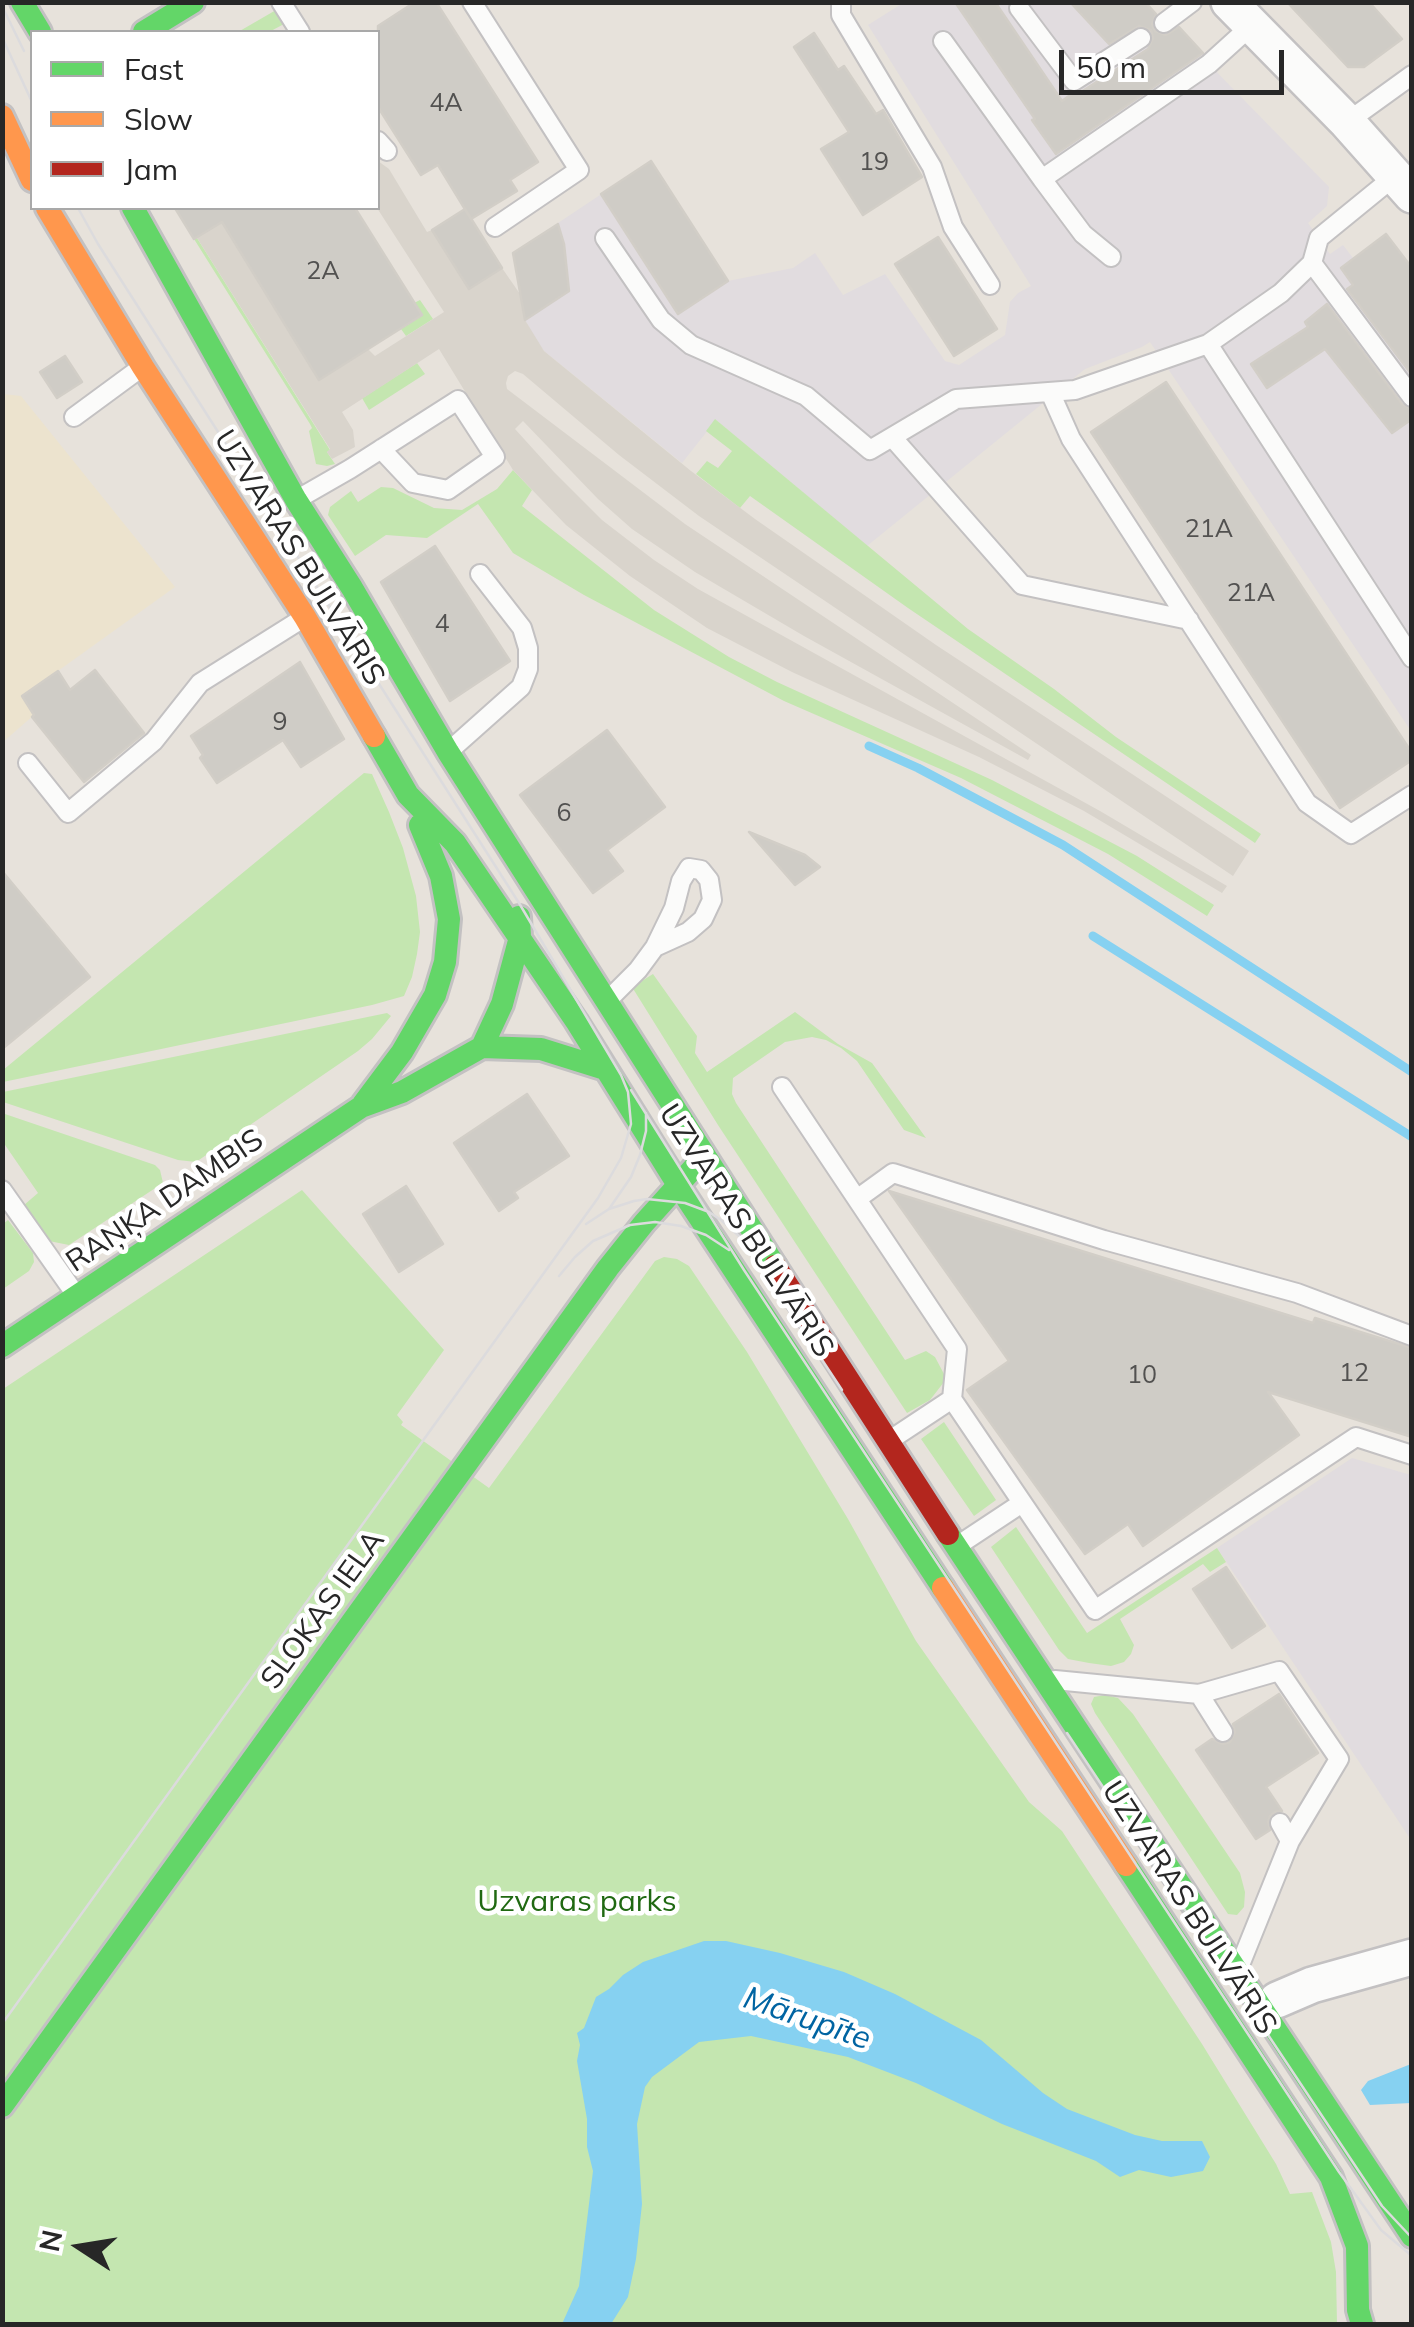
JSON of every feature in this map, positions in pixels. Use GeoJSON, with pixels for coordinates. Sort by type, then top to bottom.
{"type":"FeatureCollection","features":[{"type":"Feature","properties":{"kind":"main road"},"geometry":{"type":"LineString","coordinates":[[22,2],[39,30]]}},
{"type":"Feature","properties":{"kind":"main road"},"geometry":{"type":"LineString","coordinates":[[147,30],[193,2]]}},
{"type":"Feature","properties":{"kind":"main road"},"geometry":{"type":"LineString","coordinates":[[2,116],[23,167]]}},
{"type":"Feature","properties":{"kind":"main road","name":"UZVARAS BULVĀRIS"},"geometry":{"type":"LineString","coordinates":[[47,210],[304,617],[408,795],[455,843],[520,937],[928,1566],[1382,2249],[1358,2310],[1362,2324]]}},
{"type":"Feature","properties":{"kind":"main road","name":"UZVARAS BULVĀRIS"},"geometry":{"type":"LineString","coordinates":[[134,210],[286,505],[352,588],[448,752],[704,1158],[1412,2236]]}},
{"type":"Feature","properties":{"kind":"main road","name":"RAŅĶA DAMBIS"},"geometry":{"type":"LineString","coordinates":[[361,1107],[402,1052],[435,995],[445,962],[449,919],[441,876],[408,795]]}},
{"type":"Feature","properties":{"kind":"main road"},"geometry":{"type":"LineString","coordinates":[[520,867],[520,937],[502,1004],[482,1046],[541,1050],[605,1069]]}},
{"type":"Feature","properties":{"kind":"main road","name":"RAŅĶA DAMBIS"},"geometry":{"type":"LineString","coordinates":[[2,1346],[361,1107],[402,1092],[482,1046]]}},
{"type":"Feature","properties":{"kind":"main road","name":"SLOKAS IELA"},"geometry":{"type":"LineString","coordinates":[[2,2106],[608,1268],[704,1158]]}},
{"type":"Feature","properties":{"kind":"street"},"geometry":{"type":"LineString","coordinates":[[1241,14],[1403,185]]}},
{"type":"Feature","properties":{"kind":"street"},"geometry":{"type":"LineString","coordinates":[[1277,2000],[1412,1958]]}},
{"type":"Feature","properties":{"kind":"lane"},"geometry":{"type":"LineString","coordinates":[[281,2],[299,30]]}},
{"type":"Feature","properties":{"kind":"lane"},"geometry":{"type":"LineString","coordinates":[[472,2],[580,170],[495,227]]}},
{"type":"Feature","properties":{"kind":"lane"},"geometry":{"type":"LineString","coordinates":[[841,2],[841,16],[932,166],[952,227],[990,285]]}},
{"type":"Feature","properties":{"kind":"lane"},"geometry":{"type":"LineString","coordinates":[[1164,22],[1192,2]]}},
{"type":"Feature","properties":{"kind":"lane"},"geometry":{"type":"LineString","coordinates":[[1020,8],[1074,81],[1141,38]]}},
{"type":"Feature","properties":{"kind":"lane"},"geometry":{"type":"LineString","coordinates":[[1042,178],[1210,64],[1241,14]]}},
{"type":"Feature","properties":{"kind":"lane"},"geometry":{"type":"LineString","coordinates":[[943,41],[1083,234],[1111,257]]}},
{"type":"Feature","properties":{"kind":"lane"},"geometry":{"type":"LineString","coordinates":[[1347,122],[1412,76]]}},
{"type":"Feature","properties":{"kind":"lane"},"geometry":{"type":"LineString","coordinates":[[605,238],[660,320],[691,345],[806,396],[870,450],[956,399],[1075,390],[1208,344],[1281,294],[1312,263],[1319,238],[1403,185]]}},
{"type":"Feature","properties":{"kind":"lane"},"geometry":{"type":"LineString","coordinates":[[1312,263],[1412,396]]}},
{"type":"Feature","properties":{"kind":"lane"},"geometry":{"type":"LineString","coordinates":[[1208,344],[1412,658]]}},
{"type":"Feature","properties":{"kind":"lane"},"geometry":{"type":"LineString","coordinates":[[74,418],[143,366]]}},
{"type":"Feature","properties":{"kind":"lane"},"geometry":{"type":"LineString","coordinates":[[1050,392],[1072,439],[1307,802],[1351,834],[1412,795]]}},
{"type":"Feature","properties":{"kind":"lane"},"geometry":{"type":"LineString","coordinates":[[286,505],[458,400],[495,457],[448,490],[413,483],[381,450]]}},
{"type":"Feature","properties":{"kind":"lane"},"geometry":{"type":"LineString","coordinates":[[892,438],[1022,585],[1189,620]]}},
{"type":"Feature","properties":{"kind":"lane"},"geometry":{"type":"LineString","coordinates":[[448,752],[521,687],[528,669],[528,648],[522,628],[480,574]]}},
{"type":"Feature","properties":{"kind":"lane"},"geometry":{"type":"LineString","coordinates":[[28,762],[68,812],[154,741],[200,684],[304,617]]}},
{"type":"Feature","properties":{"kind":"lane"},"geometry":{"type":"LineString","coordinates":[[606,1002],[655,948]]}},
{"type":"Feature","properties":{"kind":"lane"},"geometry":{"type":"LineString","coordinates":[[782,1087],[956,1350],[952,1400],[1095,1610],[1356,1437],[1412,1454]]}},
{"type":"Feature","properties":{"kind":"lane"},"geometry":{"type":"LineString","coordinates":[[857,1199],[893,1172],[1104,1240],[1297,1293],[1412,1336]]}},
{"type":"Feature","properties":{"kind":"lane"},"geometry":{"type":"LineString","coordinates":[[2,1190],[76,1296]]}},
{"type":"Feature","properties":{"kind":"lane"},"geometry":{"type":"LineString","coordinates":[[887,1442],[952,1400]]}},
{"type":"Feature","properties":{"kind":"lane"},"geometry":{"type":"LineString","coordinates":[[928,1566],[1022,1503]]}},
{"type":"Feature","properties":{"kind":"lane"},"geometry":{"type":"LineString","coordinates":[[1045,1679],[1199,1694],[1278,1670],[1339,1758],[1290,1842],[1238,1970]]}},
{"type":"Feature","properties":{"kind":"lane"},"geometry":{"type":"LineString","coordinates":[[1199,1694],[1223,1732]]}},
{"type":"Feature","properties":{"kind":"lane"},"geometry":{"type":"LineString","coordinates":[[1280,1823],[1290,1842]]}},
{"type":"Feature","properties":{"kind":"shaded area"},"geometry":{"type":"Polygon","coordinates":[[[903,3],[1145,3],[1170,28],[1176,24],[1203,58],[1329,187],[1327,206],[1308,223],[1330,254],[1343,245],[1353,258],[1411,268],[1411,731],[1150,342],[1085,369],[867,546],[716,420],[682,463],[536,341],[525,320],[513,253],[651,161],[728,281],[793,268],[815,253],[843,295],[885,274],[945,361],[959,365],[1005,335],[1010,302],[1031,286],[868,25],[903,3]]]}},
{"type":"Feature","properties":{"kind":"shaded area"},"geometry":{"type":"Polygon","coordinates":[[[380,162],[389,169],[427,232],[432,230],[469,288],[502,268],[520,294],[525,320],[544,351],[691,471],[936,645],[1249,851],[1233,876],[699,516],[515,371],[508,376],[507,389],[685,524],[1031,755],[1028,760],[695,572],[632,529],[523,421],[515,429],[602,520],[698,589],[1100,811],[1227,886],[1222,893],[1084,811],[707,628],[630,576],[566,525],[513,470],[439,349],[342,412],[353,430],[355,447],[332,459],[327,452],[330,449],[197,238],[222,222],[319,379],[368,349],[375,356],[444,312],[378,210],[380,162]]]}},
{"type":"Feature","properties":{"kind":"shaded area"},"geometry":{"type":"Polygon","coordinates":[[[3,394],[21,396],[175,587],[23,696],[34,715],[3,742],[3,394]]]}},
{"type":"Feature","properties":{"kind":"shaded area"},"geometry":{"type":"Polygon","coordinates":[[[1352,1458],[1411,1475],[1411,1840],[1217,1548],[1352,1458]]]}},
{"type":"Feature","properties":{"kind":"green space"},"geometry":{"type":"Polygon","coordinates":[[[276,10],[284,24],[273,30],[241,30],[276,10]]]}},
{"type":"Feature","properties":{"kind":"green space"},"geometry":{"type":"Polygon","coordinates":[[[197,238],[330,450],[327,452],[335,464],[316,464],[310,424],[194,239],[197,238]]]}},
{"type":"Feature","properties":{"kind":"green space"},"geometry":{"type":"Polygon","coordinates":[[[420,300],[433,319],[406,336],[401,329],[421,316],[414,303],[420,300]]]}},
{"type":"Feature","properties":{"kind":"green space"},"geometry":{"type":"Polygon","coordinates":[[[417,363],[425,374],[369,410],[362,398],[417,363]]]}},
{"type":"Feature","properties":{"kind":"green space"},"geometry":{"type":"Polygon","coordinates":[[[715,419],[968,629],[1116,737],[1261,834],[1255,843],[750,496],[740,508],[696,474],[707,461],[718,468],[732,451],[706,431],[715,419]]]}},
{"type":"Feature","properties":{"kind":"green space"},"geometry":{"type":"Polygon","coordinates":[[[513,470],[532,490],[522,506],[654,610],[729,657],[992,780],[1137,856],[1214,905],[1207,916],[1108,854],[961,778],[784,701],[584,595],[513,553],[478,504],[427,538],[386,535],[355,556],[328,515],[330,507],[351,491],[358,502],[381,487],[393,488],[434,508],[462,510],[497,489],[513,470]]]}},
{"type":"Feature","properties":{"kind":"green space"},"geometry":{"type":"Polygon","coordinates":[[[364,773],[372,774],[389,812],[416,896],[420,932],[412,977],[404,996],[3,1082],[3,1070],[364,773]]]}},
{"type":"Feature","properties":{"kind":"green space"},"geometry":{"type":"Polygon","coordinates":[[[653,974],[697,1036],[695,1053],[707,1072],[795,1012],[872,1063],[926,1138],[904,1130],[857,1061],[826,1040],[812,1037],[785,1042],[733,1078],[736,1103],[905,1360],[926,1351],[935,1357],[944,1382],[930,1400],[907,1413],[718,1125],[632,987],[653,974]]]}},
{"type":"Feature","properties":{"kind":"green space"},"geometry":{"type":"Polygon","coordinates":[[[387,1013],[391,1016],[358,1051],[196,1162],[178,1160],[3,1102],[3,1092],[387,1013]]]}},
{"type":"Feature","properties":{"kind":"green space"},"geometry":{"type":"Polygon","coordinates":[[[2,1113],[155,1165],[163,1183],[69,1245],[49,1241],[24,1205],[38,1193],[3,1142],[2,1113]]]}},
{"type":"Feature","properties":{"kind":"green space","name":"Uzvaras parks"},"geometry":{"type":"Polygon","coordinates":[[[302,1190],[444,1350],[397,1415],[401,1425],[489,1488],[655,1261],[664,1257],[689,1266],[747,1352],[916,1641],[1029,1802],[1062,1831],[1202,2044],[1276,2164],[1290,2194],[1312,2192],[1331,2242],[1337,2324],[3,2324],[3,1389],[302,1190]]]}},
{"type":"Feature","properties":{"kind":"green space"},"geometry":{"type":"Polygon","coordinates":[[[8,1220],[33,1253],[34,1262],[29,1271],[3,1289],[3,1224],[8,1220]]]}},
{"type":"Feature","properties":{"kind":"green space"},"geometry":{"type":"Polygon","coordinates":[[[944,1422],[996,1500],[974,1516],[921,1439],[944,1422]]]}},
{"type":"Feature","properties":{"kind":"green space"},"geometry":{"type":"Polygon","coordinates":[[[1016,1527],[1087,1633],[1217,1548],[1226,1562],[1210,1572],[1203,1564],[1120,1619],[1134,1645],[1124,1662],[1111,1666],[1089,1663],[1068,1659],[1059,1650],[991,1547],[1016,1527]]]}},
{"type":"Feature","properties":{"kind":"green space"},"geometry":{"type":"Polygon","coordinates":[[[1094,1697],[1118,1698],[1133,1714],[1240,1873],[1244,1907],[1237,1915],[1228,1914],[1095,1713],[1091,1704],[1094,1697]]]}},
{"type":"Feature","properties":{"kind":"water","name":"Mārupīte"},"geometry":{"type":"Polygon","coordinates":[[[704,1941],[726,1941],[844,1972],[981,2040],[1067,2109],[1135,2135],[1162,2141],[1202,2141],[1210,2157],[1203,2171],[1171,2177],[1139,2170],[1120,2177],[1096,2161],[848,2057],[751,2036],[699,2042],[652,2077],[645,2087],[637,2124],[642,2204],[628,2297],[611,2324],[562,2324],[579,2286],[593,2171],[577,2061],[577,2033],[584,2028],[596,1997],[623,1975],[643,1962],[704,1941]]]}},
{"type":"Feature","properties":{"kind":"water"},"geometry":{"type":"Polygon","coordinates":[[[1411,2064],[1411,2103],[1370,2105],[1361,2090],[1368,2081],[1411,2064]]]}},
{"type":"Feature","properties":{"kind":"building"},"geometry":{"type":"Polygon","coordinates":[[[415,2],[436,2],[538,162],[510,180],[517,191],[471,219],[438,165],[421,175],[380,110],[378,26],[415,2]]]}},
{"type":"Feature","properties":{"kind":"building"},"geometry":{"type":"Polygon","coordinates":[[[955,2],[995,2],[1062,101],[1148,49],[1153,38],[1151,30],[1139,26],[1109,44],[1070,2],[1145,2],[1156,14],[1152,24],[1155,31],[1166,35],[1179,27],[1203,53],[1056,154],[955,2]]]}},
{"type":"Feature","properties":{"kind":"building"},"geometry":{"type":"Polygon","coordinates":[[[1287,2],[1369,2],[1402,39],[1364,67],[1348,67],[1287,2]]]}},
{"type":"Feature","properties":{"kind":"building"},"geometry":{"type":"Polygon","coordinates":[[[814,33],[838,70],[844,66],[876,114],[883,110],[922,177],[863,215],[821,149],[849,132],[794,47],[814,33]]]}},
{"type":"Feature","properties":{"kind":"building"},"geometry":{"type":"Polygon","coordinates":[[[651,161],[728,281],[678,314],[601,194],[651,161]]]}},
{"type":"Feature","properties":{"kind":"building"},"geometry":{"type":"Polygon","coordinates":[[[465,209],[502,268],[469,289],[432,230],[465,209]]]}},
{"type":"Feature","properties":{"kind":"building"},"geometry":{"type":"Polygon","coordinates":[[[176,210],[356,210],[422,315],[319,380],[222,222],[194,239],[176,210]]]}},
{"type":"Feature","properties":{"kind":"building"},"geometry":{"type":"Polygon","coordinates":[[[558,224],[569,291],[525,320],[513,253],[558,224]]]}},
{"type":"Feature","properties":{"kind":"building"},"geometry":{"type":"Polygon","coordinates":[[[1386,234],[1412,268],[1412,375],[1347,289],[1353,285],[1341,268],[1386,234]]]}},
{"type":"Feature","properties":{"kind":"building"},"geometry":{"type":"Polygon","coordinates":[[[938,237],[997,329],[954,356],[895,264],[938,237]]]}},
{"type":"Feature","properties":{"kind":"building"},"geometry":{"type":"Polygon","coordinates":[[[1327,304],[1402,404],[1412,409],[1412,419],[1392,433],[1325,349],[1267,388],[1251,364],[1308,327],[1305,322],[1327,304]]]}},
{"type":"Feature","properties":{"kind":"building"},"geometry":{"type":"Polygon","coordinates":[[[65,356],[82,382],[57,398],[40,372],[65,356]]]}},
{"type":"Feature","properties":{"kind":"building"},"geometry":{"type":"Polygon","coordinates":[[[1166,382],[1412,753],[1412,760],[1340,808],[1091,432],[1166,382]]]}},
{"type":"Feature","properties":{"kind":"building"},"geometry":{"type":"Polygon","coordinates":[[[435,546],[510,661],[450,701],[381,582],[435,546]]]}},
{"type":"Feature","properties":{"kind":"building"},"geometry":{"type":"Polygon","coordinates":[[[300,662],[344,739],[301,767],[283,740],[217,783],[191,736],[300,662]]]}},
{"type":"Feature","properties":{"kind":"building"},"geometry":{"type":"Polygon","coordinates":[[[95,670],[144,733],[84,782],[32,717],[22,696],[58,671],[70,690],[95,670]]]}},
{"type":"Feature","properties":{"kind":"building"},"geometry":{"type":"Polygon","coordinates":[[[607,730],[665,807],[607,850],[623,871],[593,893],[520,795],[607,730]]]}},
{"type":"Feature","properties":{"kind":"building"},"geometry":{"type":"Polygon","coordinates":[[[749,832],[805,855],[820,867],[795,885],[749,832]]]}},
{"type":"Feature","properties":{"kind":"building"},"geometry":{"type":"Polygon","coordinates":[[[2,871],[90,977],[2,1049],[2,871]]]}},
{"type":"Feature","properties":{"kind":"building"},"geometry":{"type":"Polygon","coordinates":[[[527,1094],[569,1156],[514,1192],[518,1198],[499,1211],[454,1143],[527,1094]]]}},
{"type":"Feature","properties":{"kind":"building"},"geometry":{"type":"Polygon","coordinates":[[[406,1186],[443,1244],[399,1272],[363,1214],[406,1186]]]}},
{"type":"Feature","properties":{"kind":"building"},"geometry":{"type":"Polygon","coordinates":[[[889,1191],[1313,1323],[1315,1318],[1412,1348],[1412,1437],[1268,1392],[1299,1435],[1143,1546],[1128,1524],[1085,1554],[967,1390],[1009,1361],[889,1191]]]}},
{"type":"Feature","properties":{"kind":"building"},"geometry":{"type":"Polygon","coordinates":[[[1226,1567],[1265,1626],[1232,1648],[1193,1589],[1226,1567]]]}},
{"type":"Feature","properties":{"kind":"building"},"geometry":{"type":"Polygon","coordinates":[[[1279,1694],[1318,1753],[1266,1787],[1282,1811],[1270,1816],[1270,1830],[1256,1839],[1196,1750],[1212,1739],[1223,1744],[1230,1742],[1235,1732],[1233,1724],[1279,1694]]]}},
{"type":"Feature","properties":{"kind":"waterway"},"geometry":{"type":"LineString","coordinates":[[869,746],[1063,845],[1412,1072]]}},
{"type":"Feature","properties":{"kind":"waterway"},"geometry":{"type":"LineString","coordinates":[[1093,936],[1412,1137]]}},
{"type":"Feature","properties":{"kind":"tram line"},"geometry":{"type":"LineString","coordinates":[[2,6],[24,51]]}},
{"type":"Feature","properties":{"kind":"tram line"},"geometry":{"type":"LineString","coordinates":[[2,37],[30,98]]}},
{"type":"Feature","properties":{"kind":"tram line"},"geometry":{"type":"LineString","coordinates":[[2,2024],[598,1198],[621,1158],[631,1124],[628,1092],[621,1075],[519,903],[79,210]]}},
{"type":"Feature","properties":{"kind":"tram line"},"geometry":{"type":"LineString","coordinates":[[631,1090],[744,1270],[1339,2172],[1381,2230],[1412,2256]]}},
{"type":"Feature","properties":{"kind":"tram line"},"geometry":{"type":"LineString","coordinates":[[609,1209],[631,1177],[640,1155],[646,1113]]}},
{"type":"Feature","properties":{"kind":"tram line"},"geometry":{"type":"LineString","coordinates":[[586,1224],[609,1209],[647,1199],[685,1203],[709,1212],[739,1236],[842,1390]]}},
{"type":"Feature","properties":{"kind":"tram line"},"geometry":{"type":"LineString","coordinates":[[559,1276],[593,1241],[630,1225],[655,1222],[681,1226],[706,1235],[729,1250]]}},
{"type":"Feature","properties":{"kind":"tram line"},"geometry":{"type":"LineString","coordinates":[[1067,1733],[1382,2206],[1412,2238]]}},
{"type":"Feature","properties":{"kind":"traffic: fast"},"geometry":{"type":"LineString","coordinates":[[22,2],[39,30]]}},
{"type":"Feature","properties":{"kind":"traffic: fast"},"geometry":{"type":"LineString","coordinates":[[147,30],[193,2]]}},
{"type":"Feature","properties":{"kind":"traffic: fast"},"geometry":{"type":"LineString","coordinates":[[134,210],[296,500],[448,752],[775,1266]]}},
{"type":"Feature","properties":{"kind":"traffic: fast"},"geometry":{"type":"LineString","coordinates":[[374,736],[408,795],[455,843],[576,1021],[678,1185],[943,1588]]}},
{"type":"Feature","properties":{"kind":"traffic: fast"},"geometry":{"type":"LineString","coordinates":[[363,1104],[402,1052],[435,995],[445,962],[449,919],[441,876],[420,825]]}},
{"type":"Feature","properties":{"kind":"traffic: fast"},"geometry":{"type":"LineString","coordinates":[[482,1047],[502,1004],[520,937],[519,917]]}},
{"type":"Feature","properties":{"kind":"traffic: fast"},"geometry":{"type":"LineString","coordinates":[[2,1346],[361,1107],[402,1092],[482,1047],[541,1049],[605,1069]]}},
{"type":"Feature","properties":{"kind":"traffic: fast"},"geometry":{"type":"LineString","coordinates":[[2,2106],[608,1268],[698,1163]]}},
{"type":"Feature","properties":{"kind":"traffic: fast"},"geometry":{"type":"LineString","coordinates":[[948,1534],[1412,2236]]}},
{"type":"Feature","properties":{"kind":"traffic: fast"},"geometry":{"type":"LineString","coordinates":[[1126,1865],[1331,2177],[1357,2246],[1358,2310],[1362,2324]]}},
{"type":"Feature","properties":{"kind":"traffic: slow"},"geometry":{"type":"LineString","coordinates":[[2,116],[30,176]]}},
{"type":"Feature","properties":{"kind":"traffic: slow"},"geometry":{"type":"LineString","coordinates":[[48,210],[143,367],[305,617],[374,736]]}},
{"type":"Feature","properties":{"kind":"traffic: slow"},"geometry":{"type":"LineString","coordinates":[[943,1588],[1126,1865]]}},
{"type":"Feature","properties":{"kind":"traffic: jam"},"geometry":{"type":"LineString","coordinates":[[775,1266],[948,1534]]}}]}
